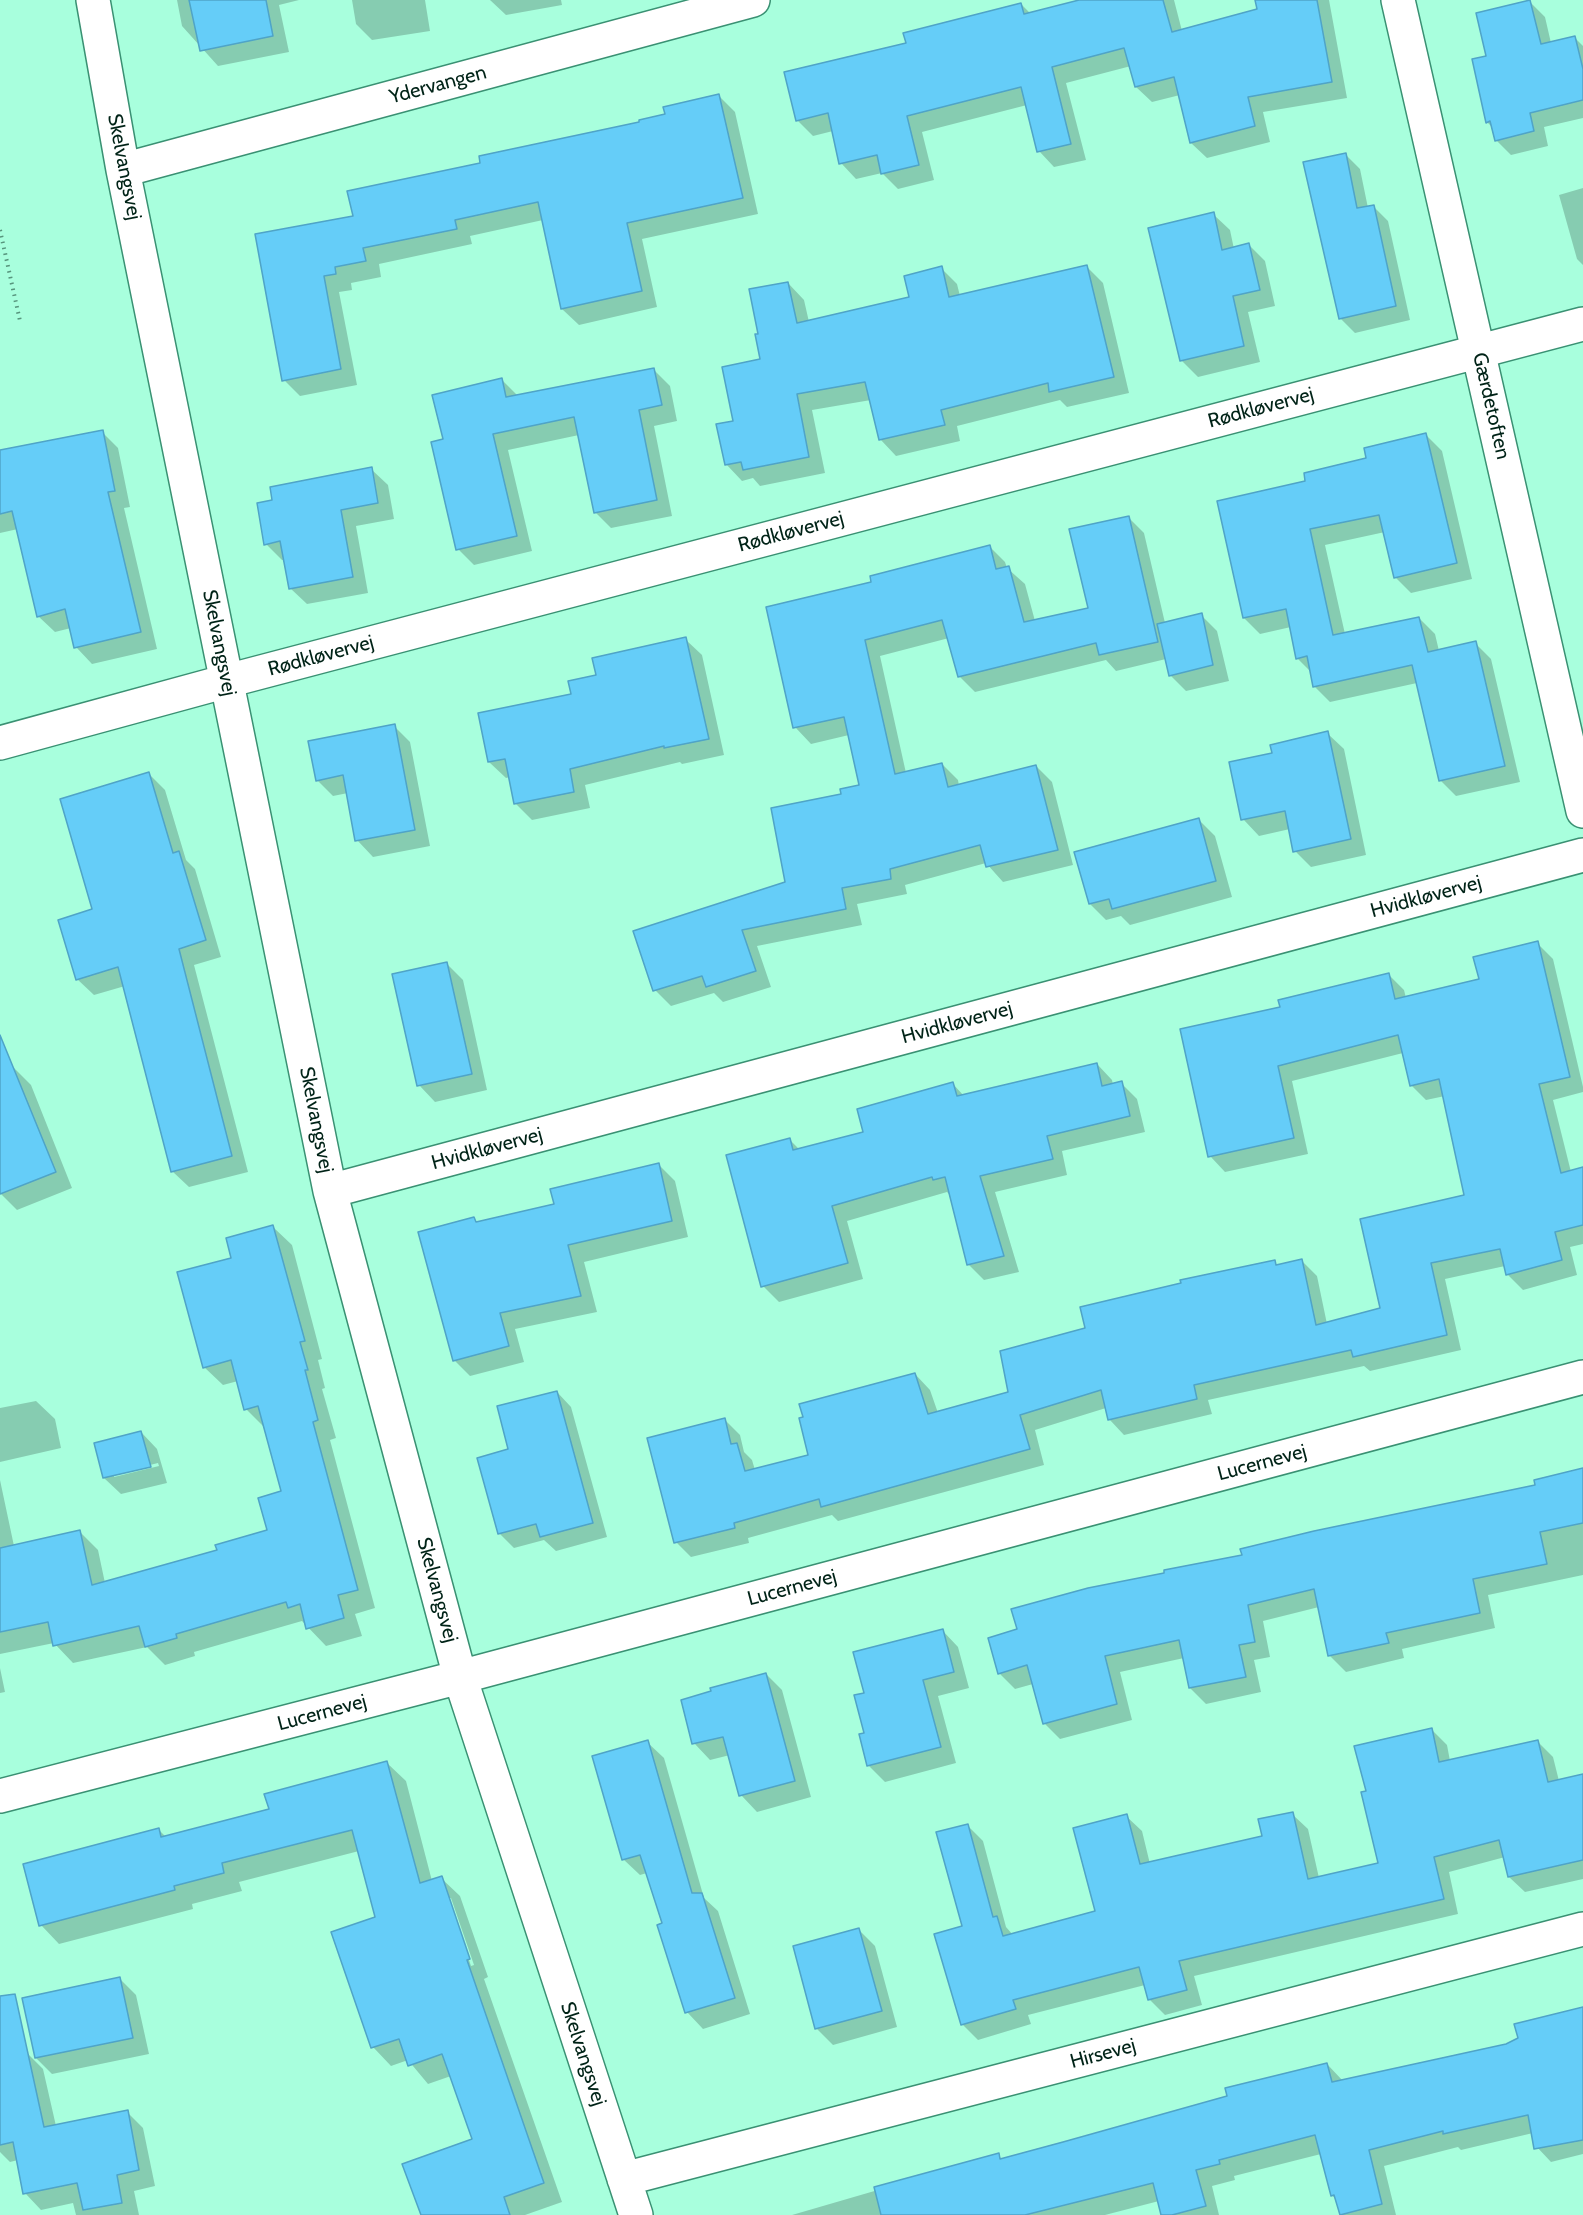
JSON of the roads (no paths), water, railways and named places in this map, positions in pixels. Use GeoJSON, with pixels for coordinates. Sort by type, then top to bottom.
{"type":"FeatureCollection","features":[{"type":"Feature","properties":{"kind":"street","name":"Skelvangsvej"},"geometry":{"type":"LineString","coordinates":[[93,0],[123,170],[330,1191],[460,1677],[636,2215]]}},
{"type":"Feature","properties":{"kind":"street","name":"Ydervangen"},"geometry":{"type":"LineString","coordinates":[[123,170],[753,0]]}},
{"type":"Feature","properties":{"kind":"street","name":"Gærdetoften"},"geometry":{"type":"LineString","coordinates":[[1398,0],[1583,811]]}},
{"type":"Feature","properties":{"kind":"street","name":"Rødkløvervej"},"geometry":{"type":"LineString","coordinates":[[0,743],[227,681],[1583,324]]}},
{"type":"Feature","properties":{"kind":"street","name":"Hvidkløvervej"},"geometry":{"type":"LineString","coordinates":[[330,1191],[1583,855]]}},
{"type":"Feature","properties":{"kind":"street","name":"Lucernevej"},"geometry":{"type":"LineString","coordinates":[[0,1796],[460,1677],[1583,1377]]}},
{"type":"Feature","properties":{"kind":"street","name":"Hirsevej"},"geometry":{"type":"LineString","coordinates":[[624,2179],[1583,1929]]}}]}
